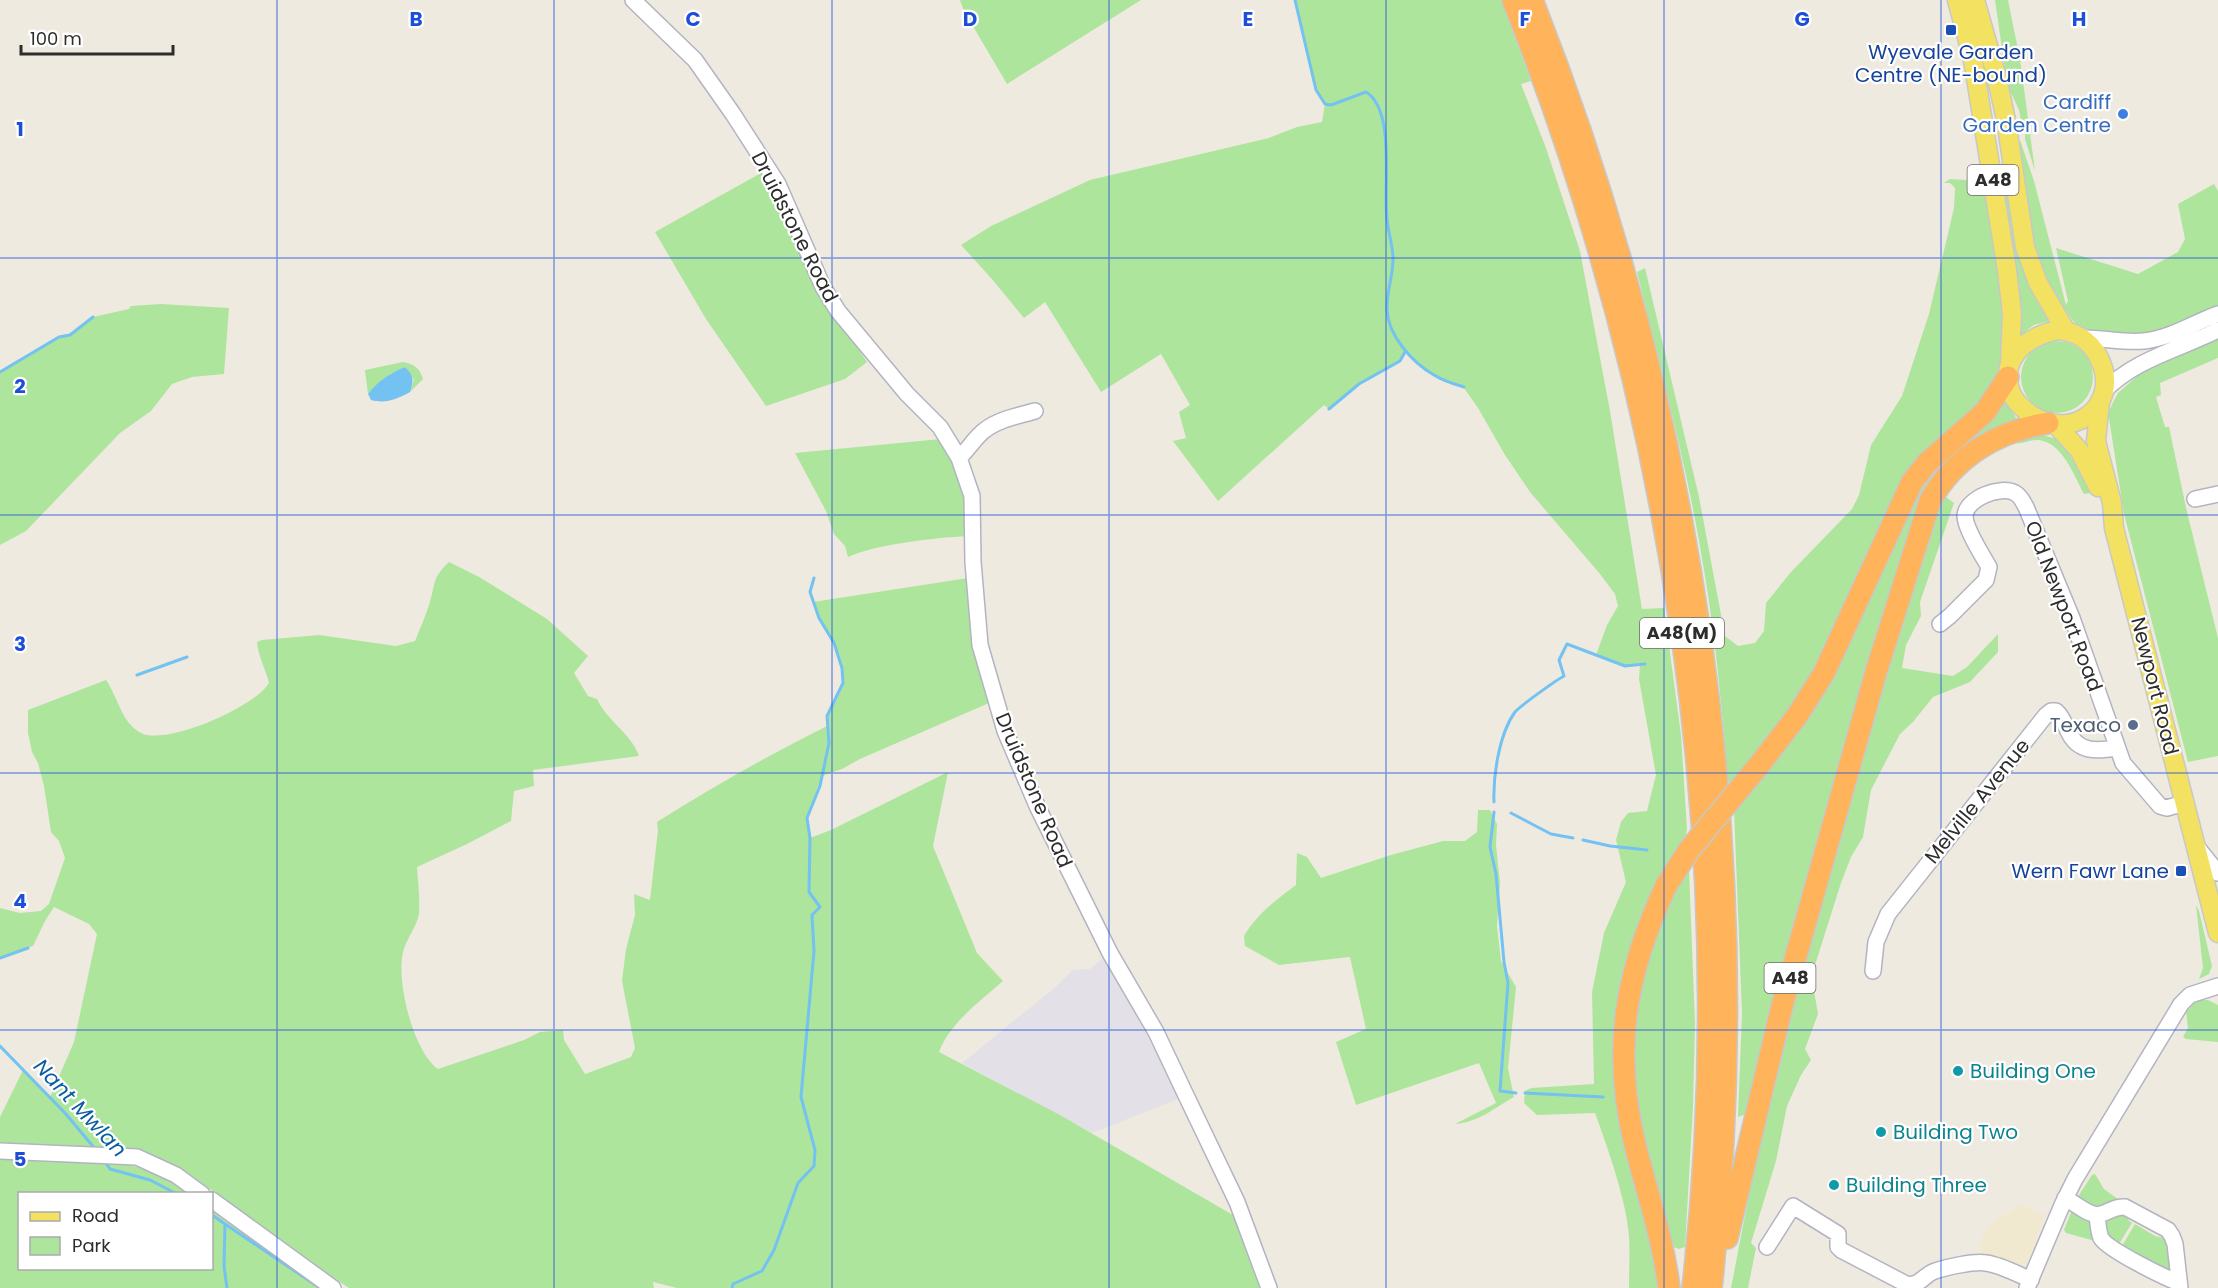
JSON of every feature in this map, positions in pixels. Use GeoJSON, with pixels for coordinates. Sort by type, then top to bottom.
{"type":"FeatureCollection","features":[{"type":"Feature","properties":{"kind":"highway","name":"A48(M)"},"geometry":{"type":"LineString","coordinates":[[1513,0],[1572,160],[1618,318],[1653,468],[1680,622],[1700,801],[1708,972],[1704,1161],[1693,1288]]}},
{"type":"Feature","properties":{"kind":"highway","name":"A48(M)"},"geometry":{"type":"LineString","coordinates":[[1532,0],[1574,113],[1635,310],[1671,466],[1702,650],[1717,792],[1726,960],[1722,1142],[1711,1288]]}},
{"type":"Feature","properties":{"kind":"highway"},"geometry":{"type":"LineString","coordinates":[[1669,1288],[1662,1250],[1629,1117],[1624,1053],[1627,1006],[1637,960],[1650,922],[1666,886],[1689,850],[1797,716],[1824,673],[1912,482],[1927,463],[1985,412],[2009,370]]}},
{"type":"Feature","properties":{"kind":"highway","name":"A48"},"geometry":{"type":"LineString","coordinates":[[1717,1288],[1739,1183],[1782,1006],[1876,672],[1926,512],[1937,488],[1946,476],[1974,451],[2013,431],[2052,424]]}},
{"type":"Feature","properties":{"kind":"main road","name":"A48"},"geometry":{"type":"LineString","coordinates":[[1957,0],[1973,60],[2007,270],[2012,314],[2009,370]]}},
{"type":"Feature","properties":{"kind":"main road","name":"A48"},"geometry":{"type":"LineString","coordinates":[[1975,0],[2006,120],[2025,247],[2038,283],[2066,331]]}},
{"type":"Feature","properties":{"kind":"main road"},"geometry":{"type":"LineString","coordinates":[[2066,331],[2084,338],[2096,351],[2106,377],[2102,396],[2082,419],[2070,425],[2052,424],[2035,417],[2015,400],[2012,395],[2009,370],[2017,352],[2034,338],[2049,332],[2066,331]]}},
{"type":"Feature","properties":{"kind":"main road","name":"Newport Road"},"geometry":{"type":"LineString","coordinates":[[2102,396],[2097,441],[2112,503],[2115,528],[2218,933]]}},
{"type":"Feature","properties":{"kind":"main road","name":"Newport Road"},"geometry":{"type":"LineString","coordinates":[[2052,424],[2070,438],[2085,459],[2115,528]]}},
{"type":"Feature","properties":{"kind":"street","name":"Druidstone Road"},"geometry":{"type":"LineString","coordinates":[[633,0],[695,60],[733,114],[777,184],[824,287],[838,311],[910,398],[940,427],[959,458],[972,496],[973,562],[981,645],[1005,730],[1038,808],[1110,954],[1161,1043],[1237,1202],[1269,1288]]}},
{"type":"Feature","properties":{"kind":"street"},"geometry":{"type":"LineString","coordinates":[[2084,338],[2133,342],[2157,339],[2218,314]]}},
{"type":"Feature","properties":{"kind":"street"},"geometry":{"type":"LineString","coordinates":[[2102,396],[2122,374],[2139,363],[2188,345],[2218,330]]}},
{"type":"Feature","properties":{"kind":"street"},"geometry":{"type":"LineString","coordinates":[[959,458],[984,430],[1006,419],[1035,411]]}},
{"type":"Feature","properties":{"kind":"street","name":"Old Newport Road"},"geometry":{"type":"LineString","coordinates":[[1940,624],[1986,580],[1989,573],[1989,567],[1965,517],[1967,508],[1971,502],[1998,491],[2007,490],[2021,497],[2072,618],[2117,748],[2127,770],[2160,806],[2167,808],[2184,803]]}},
{"type":"Feature","properties":{"kind":"street"},"geometry":{"type":"LineString","coordinates":[[2195,499],[2218,494]]}},
{"type":"Feature","properties":{"kind":"street","name":"Melville Avenue"},"geometry":{"type":"LineString","coordinates":[[1873,971],[1876,942],[1888,914],[2046,715],[2051,711],[2056,711],[2061,715],[2071,737],[2083,748],[2100,750],[2117,748]]}},
{"type":"Feature","properties":{"kind":"street","name":"Newport Road"},"geometry":{"type":"LineString","coordinates":[[2196,845],[2218,873]]}},
{"type":"Feature","properties":{"kind":"street"},"geometry":{"type":"LineString","coordinates":[[1767,1247],[1793,1206],[1838,1234],[1838,1247],[1841,1250],[1906,1284],[1915,1285],[1933,1272],[1980,1263],[1995,1265],[2029,1284],[2066,1198],[2085,1161],[2181,1004],[2190,994],[2218,986]]}},
{"type":"Feature","properties":{"kind":"street"},"geometry":{"type":"LineString","coordinates":[[0,1151],[137,1157],[176,1175],[199,1192]]}},
{"type":"Feature","properties":{"kind":"street"},"geometry":{"type":"LineString","coordinates":[[2066,1198],[2097,1215]]}},
{"type":"Feature","properties":{"kind":"street"},"geometry":{"type":"LineString","coordinates":[[213,1201],[333,1288]]}},
{"type":"Feature","properties":{"kind":"street"},"geometry":{"type":"LineString","coordinates":[[2097,1215],[2118,1206],[2125,1207],[2168,1230],[2175,1244],[2179,1285]]}},
{"type":"Feature","properties":{"kind":"street"},"geometry":{"type":"LineString","coordinates":[[2097,1215],[2099,1231],[2105,1242],[2179,1285]]}},
{"type":"Feature","properties":{"kind":"shaded area"},"geometry":{"type":"Polygon","coordinates":[[[1104,957],[1181,1098],[1092,1133],[962,1063],[1052,990],[1073,970],[1090,969],[1104,957]]]}},
{"type":"Feature","properties":{"kind":"shaded area"},"geometry":{"type":"Polygon","coordinates":[[[2021,1204],[2045,1216],[2025,1266],[1981,1254],[1979,1245],[1988,1226],[2021,1204]]]}},
{"type":"Feature","properties":{"kind":"green space"},"geometry":{"type":"Polygon","coordinates":[[[960,0],[1141,0],[1007,84],[964,11],[960,0]]]}},
{"type":"Feature","properties":{"kind":"green space"},"geometry":{"type":"Polygon","coordinates":[[[1295,0],[1501,0],[1531,81],[1521,84],[1546,148],[1580,251],[1610,411],[1642,609],[1664,608],[1681,735],[1687,830],[1682,849],[1619,1004],[1662,1288],[1629,1288],[1629,1236],[1624,1206],[1616,1174],[1595,1113],[1537,1115],[1524,1103],[1525,1091],[1531,1088],[1594,1084],[1592,992],[1604,933],[1626,882],[1616,840],[1621,822],[1628,813],[1647,811],[1656,775],[1639,679],[1640,665],[1625,666],[1596,655],[1607,625],[1618,606],[1615,594],[1530,492],[1464,388],[1434,376],[1406,352],[1400,361],[1359,384],[1329,409],[1324,405],[1218,501],[1173,441],[1186,438],[1179,412],[1190,405],[1161,354],[1101,392],[1045,302],[1024,318],[961,245],[991,226],[1090,180],[1269,138],[1297,127],[1322,122],[1325,104],[1316,90],[1295,0]]]}},
{"type":"Feature","properties":{"kind":"green space"},"geometry":{"type":"Polygon","coordinates":[[[1995,0],[2008,0],[2020,59],[2035,171],[2025,139],[2025,123],[2021,121],[2005,70],[1995,0]]]}},
{"type":"Feature","properties":{"kind":"green space"},"geometry":{"type":"Polygon","coordinates":[[[2020,140],[2034,181],[2066,305],[2068,301],[2056,248],[2138,274],[2178,252],[2185,239],[2178,204],[2214,184],[2218,191],[2218,308],[2191,322],[2152,336],[2126,337],[2098,333],[2075,323],[2052,290],[2035,249],[2025,206],[2020,140]]]}},
{"type":"Feature","properties":{"kind":"green space"},"geometry":{"type":"Polygon","coordinates":[[[761,173],[773,184],[837,318],[867,362],[845,379],[766,406],[706,319],[655,232],[761,173]]]}},
{"type":"Feature","properties":{"kind":"green space"},"geometry":{"type":"Polygon","coordinates":[[[1950,179],[1981,181],[1988,186],[2006,293],[2002,359],[1996,378],[1985,399],[1929,453],[1811,679],[1782,721],[1734,781],[1728,782],[1715,649],[1698,532],[1674,420],[1637,272],[1645,268],[1699,497],[1725,636],[1738,646],[1755,643],[1764,631],[1766,603],[1791,572],[1852,509],[1859,495],[1871,445],[1902,396],[1929,314],[1954,208],[1955,188],[1950,183],[1944,183],[1950,179]]]}},
{"type":"Feature","properties":{"kind":"green space"},"geometry":{"type":"Polygon","coordinates":[[[2002,185],[2008,189],[2027,273],[2050,321],[2034,325],[2018,337],[2002,185]]]}},
{"type":"Feature","properties":{"kind":"green space"},"geometry":{"type":"Polygon","coordinates":[[[161,304],[229,308],[224,374],[192,377],[172,384],[151,411],[120,433],[26,531],[0,545],[0,372],[59,337],[70,335],[93,317],[129,309],[131,306],[161,304]]]}},
{"type":"Feature","properties":{"kind":"green space"},"geometry":{"type":"Polygon","coordinates":[[[2218,335],[2218,358],[2160,383],[2161,395],[2156,397],[2165,427],[2169,427],[2218,638],[2218,756],[2188,762],[2124,514],[2108,412],[2118,393],[2144,370],[2218,335]]]}},
{"type":"Feature","properties":{"kind":"green space"},"geometry":{"type":"Polygon","coordinates":[[[2064,341],[2083,351],[2091,363],[2093,377],[2091,391],[2083,403],[2071,411],[2050,413],[2031,403],[2023,391],[2021,370],[2031,351],[2043,343],[2064,341]]]}},
{"type":"Feature","properties":{"kind":"green space"},"geometry":{"type":"Polygon","coordinates":[[[403,362],[416,367],[423,379],[410,392],[414,380],[405,367],[390,374],[368,394],[365,370],[403,362]]]}},
{"type":"Feature","properties":{"kind":"green space"},"geometry":{"type":"Polygon","coordinates":[[[2005,401],[2018,421],[1944,470],[1746,1114],[1738,1117],[1742,1013],[1734,810],[1825,688],[1843,658],[1916,489],[1938,462],[2005,401]]]}},
{"type":"Feature","properties":{"kind":"green space"},"geometry":{"type":"Polygon","coordinates":[[[2039,434],[2057,439],[2070,450],[2068,452],[2091,493],[2084,494],[2067,461],[2055,447],[2039,440],[2011,442],[2039,434]]]}},
{"type":"Feature","properties":{"kind":"green space"},"geometry":{"type":"Polygon","coordinates":[[[941,439],[955,460],[967,495],[967,536],[890,545],[848,557],[845,546],[834,534],[826,511],[795,453],[941,439]]]}},
{"type":"Feature","properties":{"kind":"green space"},"geometry":{"type":"Polygon","coordinates":[[[1946,497],[1954,503],[1920,602],[1921,616],[1906,645],[1902,668],[1953,676],[1967,667],[1998,634],[1998,652],[1970,682],[1933,697],[1900,734],[1871,790],[1863,837],[1851,857],[1841,883],[1815,965],[1813,985],[1818,1014],[1805,1049],[1811,1060],[1801,1075],[1787,1106],[1776,1161],[1751,1243],[1756,1248],[1748,1288],[1731,1288],[1753,1174],[1795,991],[1934,508],[1946,497]]]}},
{"type":"Feature","properties":{"kind":"green space"},"geometry":{"type":"Polygon","coordinates":[[[449,562],[481,578],[547,619],[588,656],[574,673],[588,696],[597,699],[601,707],[630,740],[639,756],[533,770],[534,786],[514,791],[511,821],[417,867],[419,913],[403,952],[402,980],[404,997],[414,1032],[429,1060],[438,1069],[524,1040],[540,1032],[563,1030],[564,1040],[585,1074],[631,1057],[635,1048],[622,981],[626,949],[635,915],[634,894],[650,900],[657,822],[741,772],[827,726],[829,714],[842,688],[843,671],[838,651],[813,602],[968,578],[977,652],[989,703],[822,776],[807,818],[810,838],[831,830],[948,772],[933,846],[977,953],[1003,981],[958,1022],[950,1031],[939,1052],[1060,1115],[1233,1215],[1261,1288],[677,1288],[653,1282],[654,1288],[349,1288],[297,1254],[187,1172],[155,1157],[0,1146],[0,1117],[23,1070],[50,1097],[74,1042],[97,934],[89,924],[54,907],[33,946],[0,958],[0,908],[20,913],[41,911],[49,904],[65,858],[59,841],[51,832],[44,786],[28,733],[28,710],[106,680],[124,716],[141,733],[153,736],[170,734],[209,722],[247,703],[261,693],[269,683],[257,642],[262,640],[319,635],[396,646],[415,641],[435,582],[449,562]]]}},
{"type":"Feature","properties":{"kind":"green space"},"geometry":{"type":"Polygon","coordinates":[[[1478,810],[1490,810],[1497,824],[1496,845],[1500,883],[1497,926],[1501,961],[1516,987],[1508,1068],[1514,1097],[1479,1117],[1455,1124],[1496,1103],[1479,1063],[1356,1105],[1336,1042],[1366,1029],[1350,957],[1279,965],[1245,946],[1244,936],[1261,914],[1296,885],[1297,853],[1307,857],[1321,878],[1443,841],[1465,841],[1477,832],[1478,810]]]}},
{"type":"Feature","properties":{"kind":"green space"},"geometry":{"type":"Polygon","coordinates":[[[1689,870],[1695,1023],[1693,1106],[1685,1247],[1679,1249],[1671,1246],[1645,1146],[1634,1080],[1634,1048],[1641,986],[1649,956],[1673,898],[1689,870]]]}},
{"type":"Feature","properties":{"kind":"green space"},"geometry":{"type":"Polygon","coordinates":[[[2196,905],[2212,966],[2209,974],[2199,979],[2203,968],[2196,905]]]}},
{"type":"Feature","properties":{"kind":"green space"},"geometry":{"type":"Polygon","coordinates":[[[2200,1000],[2208,1000],[2218,1005],[2218,1042],[2183,1037],[2188,1028],[2186,1012],[2200,1000]]]}},
{"type":"Feature","properties":{"kind":"green space"},"geometry":{"type":"Polygon","coordinates":[[[0,1154],[101,1160],[126,1164],[173,1180],[192,1192],[18,1192],[18,1270],[213,1270],[213,1208],[321,1288],[0,1288],[0,1154]]]}},
{"type":"Feature","properties":{"kind":"green space"},"geometry":{"type":"Polygon","coordinates":[[[2095,1174],[2104,1189],[2119,1200],[2095,1209],[2077,1198],[2095,1174]]]}},
{"type":"Feature","properties":{"kind":"green space"},"geometry":{"type":"Polygon","coordinates":[[[2072,1210],[2092,1221],[2095,1241],[2066,1233],[2064,1230],[2072,1210]]]}},
{"type":"Feature","properties":{"kind":"green space"},"geometry":{"type":"Polygon","coordinates":[[[2107,1214],[2131,1214],[2128,1220],[2132,1223],[2119,1244],[2109,1243],[2103,1218],[2107,1214]]]}},
{"type":"Feature","properties":{"kind":"green space"},"geometry":{"type":"Polygon","coordinates":[[[2135,1224],[2155,1236],[2169,1239],[2172,1273],[2122,1246],[2135,1224]]]}},
{"type":"Feature","properties":{"kind":"water"},"geometry":{"type":"Polygon","coordinates":[[[405,367],[412,378],[410,392],[391,400],[371,400],[368,394],[376,385],[405,367]]]}},
{"type":"Feature","properties":{"kind":"waterway"},"geometry":{"type":"LineString","coordinates":[[1295,0],[1316,90],[1325,104],[1331,105],[1366,92],[1375,101],[1381,115],[1385,132],[1387,219],[1393,256],[1387,303],[1388,320],[1397,339],[1410,356],[1441,379],[1464,387]]}},
{"type":"Feature","properties":{"kind":"waterway"},"geometry":{"type":"LineString","coordinates":[[0,372],[59,337],[70,335],[93,317]]}},
{"type":"Feature","properties":{"kind":"waterway"},"geometry":{"type":"LineString","coordinates":[[1329,409],[1359,384],[1400,361],[1405,352]]}},
{"type":"Feature","properties":{"kind":"waterway"},"geometry":{"type":"LineString","coordinates":[[732,1288],[733,1284],[762,1271],[774,1250],[798,1183],[814,1166],[815,1150],[801,1097],[814,951],[812,915],[820,907],[809,892],[810,838],[807,818],[820,786],[829,743],[827,716],[843,683],[842,668],[834,643],[819,618],[810,592],[814,578]]}},
{"type":"Feature","properties":{"kind":"waterway"},"geometry":{"type":"LineString","coordinates":[[1494,802],[1498,756],[1509,721],[1518,709],[1564,676],[1559,660],[1567,644],[1625,666],[1645,664]]}},
{"type":"Feature","properties":{"kind":"waterway"},"geometry":{"type":"LineString","coordinates":[[137,675],[187,657]]}},
{"type":"Feature","properties":{"kind":"waterway"},"geometry":{"type":"LineString","coordinates":[[1494,812],[1490,847],[1496,874],[1508,983],[1500,1091],[1516,1093]]}},
{"type":"Feature","properties":{"kind":"waterway"},"geometry":{"type":"LineString","coordinates":[[1511,813],[1551,834],[1573,838]]}},
{"type":"Feature","properties":{"kind":"waterway"},"geometry":{"type":"LineString","coordinates":[[1583,840],[1647,850]]}},
{"type":"Feature","properties":{"kind":"waterway"},"geometry":{"type":"LineString","coordinates":[[0,958],[28,948]]}},
{"type":"Feature","properties":{"kind":"waterway","name":"Nant Mwlan"},"geometry":{"type":"LineString","coordinates":[[0,1046],[65,1113],[96,1150]]}},
{"type":"Feature","properties":{"kind":"waterway"},"geometry":{"type":"LineString","coordinates":[[1525,1093],[1603,1097]]}},
{"type":"Feature","properties":{"kind":"waterway","name":"Nant Mwlan"},"geometry":{"type":"LineString","coordinates":[[104,1160],[110,1169],[150,1180],[173,1192]]}},
{"type":"Feature","properties":{"kind":"waterway","name":"Nant Mwlan"},"geometry":{"type":"LineString","coordinates":[[213,1216],[225,1224],[224,1266],[227,1288]]}},
{"type":"Feature","properties":{"kind":"waterway"},"geometry":{"type":"LineString","coordinates":[[225,1224],[320,1288]]}},
{"type":"Feature","properties":{"kind":"place","name":"Wyevale Garden Centre (NE-bound)"},"geometry":{"type":"Point","coordinates":[1951,30]}},
{"type":"Feature","properties":{"kind":"place","name":"Cardiff Garden Centre"},"geometry":{"type":"Point","coordinates":[2123,114]}},
{"type":"Feature","properties":{"kind":"place","name":"Texaco"},"geometry":{"type":"Point","coordinates":[2133,725]}},
{"type":"Feature","properties":{"kind":"place","name":"Wern Fawr Lane"},"geometry":{"type":"Point","coordinates":[2181,871]}},
{"type":"Feature","properties":{"kind":"place","name":"Building One"},"geometry":{"type":"Point","coordinates":[1958,1071]}},
{"type":"Feature","properties":{"kind":"place","name":"Building Two"},"geometry":{"type":"Point","coordinates":[1881,1132]}},
{"type":"Feature","properties":{"kind":"place","name":"Building Three"},"geometry":{"type":"Point","coordinates":[1834,1185]}}]}
